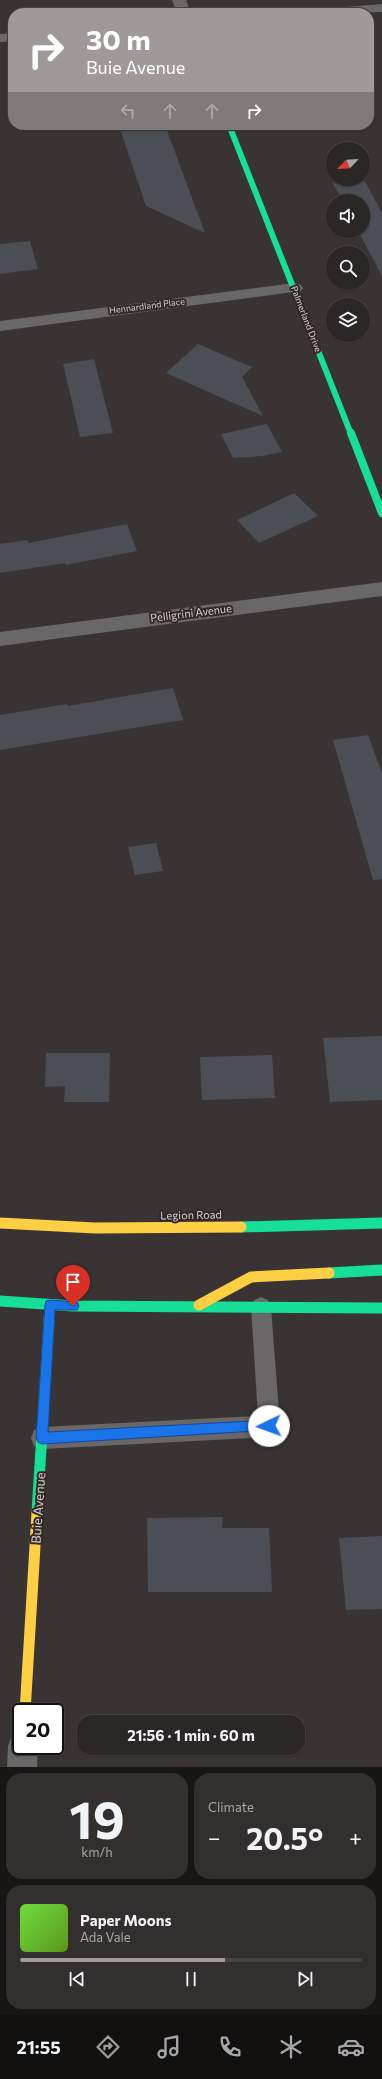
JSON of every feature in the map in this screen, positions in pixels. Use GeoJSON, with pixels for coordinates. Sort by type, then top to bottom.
{"type":"FeatureCollection","features":[{"type":"Feature","properties":{"kind":"street","name":"Palmerland Drive"},"geometry":{"type":"LineString","coordinates":[[231,130],[295,288],[382,513]]}},
{"type":"Feature","properties":{"kind":"street","name":"Hennardland Place"},"geometry":{"type":"LineString","coordinates":[[0,326],[295,288]]}},
{"type":"Feature","properties":{"kind":"street","name":"Pelligrini Avenue"},"geometry":{"type":"LineString","coordinates":[[0,639],[382,589]]}},
{"type":"Feature","properties":{"kind":"street","name":"Legion Road"},"geometry":{"type":"LineString","coordinates":[[0,1224],[43,1227],[191,1228],[382,1222]]}},
{"type":"Feature","properties":{"kind":"street"},"geometry":{"type":"LineString","coordinates":[[196,1307],[251,1277],[382,1270]]}},
{"type":"Feature","properties":{"kind":"street"},"geometry":{"type":"LineString","coordinates":[[0,1301],[50,1305],[382,1308]]}},
{"type":"Feature","properties":{"kind":"street","name":"Buie Avenue"},"geometry":{"type":"LineString","coordinates":[[26,1703],[50,1305]]}},
{"type":"Feature","properties":{"kind":"street"},"geometry":{"type":"LineString","coordinates":[[22,1767],[23,1755]]}},
{"type":"Feature","properties":{"kind":"lane"},"geometry":{"type":"LineString","coordinates":[[42,1438],[269,1426],[261,1307]]}},
{"type":"Feature","properties":{"kind":"building"},"geometry":{"type":"Polygon","coordinates":[[[120,130],[167,130],[205,233],[146,206],[120,130]]]}},
{"type":"Feature","properties":{"kind":"building"},"geometry":{"type":"Polygon","coordinates":[[[334,186],[367,186],[382,213],[382,276],[370,254],[370,246],[366,246],[362,238],[370,238],[370,194],[339,194],[334,186]]]}},
{"type":"Feature","properties":{"kind":"building"},"geometry":{"type":"Polygon","coordinates":[[[30,241],[38,269],[0,274],[0,244],[30,241]]]}},
{"type":"Feature","properties":{"kind":"building"},"geometry":{"type":"Polygon","coordinates":[[[198,344],[252,367],[242,377],[263,416],[166,373],[198,344]]]}},
{"type":"Feature","properties":{"kind":"building"},"geometry":{"type":"Polygon","coordinates":[[[94,359],[113,433],[80,437],[63,364],[94,359]]]}},
{"type":"Feature","properties":{"kind":"building"},"geometry":{"type":"Polygon","coordinates":[[[267,424],[282,452],[263,456],[233,458],[221,434],[267,424]]]}},
{"type":"Feature","properties":{"kind":"building"},"geometry":{"type":"Polygon","coordinates":[[[294,493],[318,516],[259,543],[237,520],[294,493]]]}},
{"type":"Feature","properties":{"kind":"building"},"geometry":{"type":"Polygon","coordinates":[[[127,524],[137,551],[66,565],[65,563],[0,573],[0,544],[28,540],[28,543],[127,524]]]}},
{"type":"Feature","properties":{"kind":"building"},"geometry":{"type":"Polygon","coordinates":[[[173,688],[183,720],[0,750],[0,715],[67,704],[68,706],[173,688]]]}},
{"type":"Feature","properties":{"kind":"building"},"geometry":{"type":"Polygon","coordinates":[[[368,735],[382,773],[382,879],[373,880],[333,740],[368,735]]]}},
{"type":"Feature","properties":{"kind":"building"},"geometry":{"type":"Polygon","coordinates":[[[156,843],[163,871],[135,875],[128,847],[156,843]]]}},
{"type":"Feature","properties":{"kind":"building"},"geometry":{"type":"Polygon","coordinates":[[[382,1036],[382,1100],[330,1102],[323,1038],[382,1036]]]}},
{"type":"Feature","properties":{"kind":"building"},"geometry":{"type":"Polygon","coordinates":[[[46,1053],[110,1053],[109,1102],[64,1102],[65,1086],[45,1087],[46,1053]]]}},
{"type":"Feature","properties":{"kind":"building"},"geometry":{"type":"Polygon","coordinates":[[[272,1055],[275,1098],[202,1100],[200,1057],[272,1055]]]}},
{"type":"Feature","properties":{"kind":"building"},"geometry":{"type":"Polygon","coordinates":[[[223,1517],[222,1528],[269,1528],[272,1592],[148,1592],[147,1518],[223,1517]]]}},
{"type":"Feature","properties":{"kind":"building"},"geometry":{"type":"Polygon","coordinates":[[[382,1536],[382,1609],[346,1610],[339,1538],[382,1536]]]}},
{"type":"Feature","properties":{"kind":"traffic: fast"},"geometry":{"type":"LineString","coordinates":[[231,130],[382,513]]}},
{"type":"Feature","properties":{"kind":"traffic: fast"},"geometry":{"type":"LineString","coordinates":[[241,1227],[382,1223]]}},
{"type":"Feature","properties":{"kind":"traffic: fast"},"geometry":{"type":"LineString","coordinates":[[329,1273],[382,1270]]}},
{"type":"Feature","properties":{"kind":"traffic: fast"},"geometry":{"type":"LineString","coordinates":[[0,1301],[73,1306],[382,1308]]}},
{"type":"Feature","properties":{"kind":"traffic: fast"},"geometry":{"type":"LineString","coordinates":[[37,1513],[50,1305]]}},
{"type":"Feature","properties":{"kind":"traffic: slow"},"geometry":{"type":"LineString","coordinates":[[0,1223],[95,1228],[241,1227]]}},
{"type":"Feature","properties":{"kind":"traffic: slow"},"geometry":{"type":"LineString","coordinates":[[199,1305],[251,1277],[329,1273]]}},
{"type":"Feature","properties":{"kind":"traffic: slow"},"geometry":{"type":"LineString","coordinates":[[26,1703],[37,1513]]}},
{"type":"Feature","properties":{"kind":"route"},"geometry":{"type":"LineString","coordinates":[[73,1306],[50,1305],[42,1438],[269,1426]]}}]}
